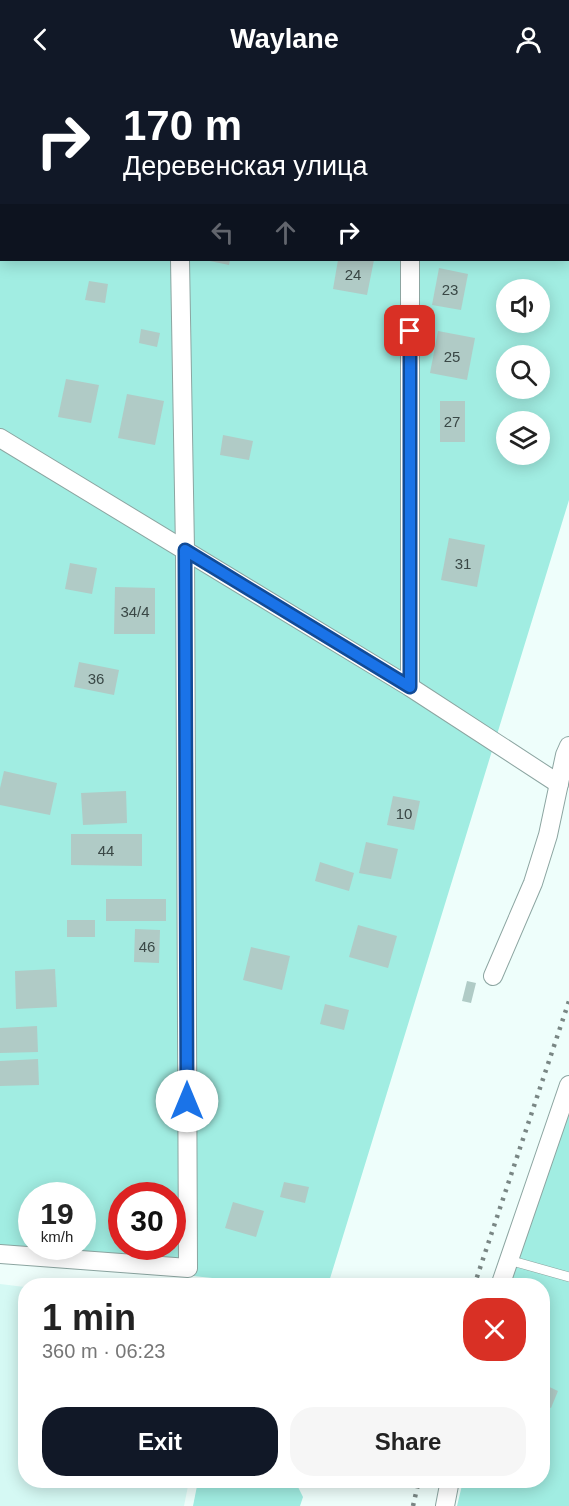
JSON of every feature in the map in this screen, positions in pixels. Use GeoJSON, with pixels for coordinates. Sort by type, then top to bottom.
{"type":"FeatureCollection","features":[{"type":"Feature","properties":{"kind":"street"},"geometry":{"type":"LineString","coordinates":[[0,1254],[188,1268],[185,550],[180,261]]}},
{"type":"Feature","properties":{"kind":"street"},"geometry":{"type":"LineString","coordinates":[[410,261],[410,687]]}},
{"type":"Feature","properties":{"kind":"street"},"geometry":{"type":"LineString","coordinates":[[0,438],[410,687],[559,784]]}},
{"type":"Feature","properties":{"kind":"street"},"geometry":{"type":"LineString","coordinates":[[493,976],[533,883],[548,835],[569,746]]}},
{"type":"Feature","properties":{"kind":"street"},"geometry":{"type":"LineString","coordinates":[[503,1278],[569,1085]]}},
{"type":"Feature","properties":{"kind":"street"},"geometry":{"type":"LineString","coordinates":[[445,1506],[448,1488]]}},
{"type":"Feature","properties":{"kind":"lane"},"geometry":{"type":"LineString","coordinates":[[509,1260],[569,1277]]}},
{"type":"Feature","properties":{"kind":"shaded area"},"geometry":{"type":"Polygon","coordinates":[[[0,261],[569,261],[569,500],[330,1278],[212,1278],[38,1260],[96,1260],[96,1182],[18,1182],[18,1258],[0,1256],[0,261]]]}},
{"type":"Feature","properties":{"kind":"shaded area"},"geometry":{"type":"Polygon","coordinates":[[[569,1075],[569,1506],[457,1506],[461,1488],[550,1488],[550,1278],[510,1278],[528,1200],[569,1075]]]}},
{"type":"Feature","properties":{"kind":"shaded area"},"geometry":{"type":"Polygon","coordinates":[[[0,1284],[18,1286],[18,1488],[188,1488],[184,1506],[0,1506],[0,1284]]]}},
{"type":"Feature","properties":{"kind":"shaded area"},"geometry":{"type":"Polygon","coordinates":[[[197,1488],[298,1488],[303,1497],[300,1506],[193,1506],[197,1488]]]}},
{"type":"Feature","properties":{"kind":"building"},"geometry":{"type":"Polygon","coordinates":[[[210,261],[230,261],[229,265],[210,261]]]}},
{"type":"Feature","properties":{"kind":"building"},"geometry":{"type":"Polygon","coordinates":[[[338,261],[374,261],[367,295],[333,289],[338,261]]]}},
{"type":"Feature","properties":{"kind":"building"},"geometry":{"type":"Polygon","coordinates":[[[439,268],[468,274],[461,310],[432,305],[439,268]]]}},
{"type":"Feature","properties":{"kind":"building"},"geometry":{"type":"Polygon","coordinates":[[[89,281],[108,284],[105,303],[85,300],[89,281]]]}},
{"type":"Feature","properties":{"kind":"building"},"geometry":{"type":"Polygon","coordinates":[[[141,329],[160,333],[157,347],[139,343],[141,329]]]}},
{"type":"Feature","properties":{"kind":"building"},"geometry":{"type":"Polygon","coordinates":[[[438,331],[475,338],[467,380],[430,373],[438,331]]]}},
{"type":"Feature","properties":{"kind":"building"},"geometry":{"type":"Polygon","coordinates":[[[66,379],[99,385],[91,423],[58,417],[66,379]]]}},
{"type":"Feature","properties":{"kind":"building"},"geometry":{"type":"Polygon","coordinates":[[[127,394],[164,401],[155,445],[118,438],[127,394]]]}},
{"type":"Feature","properties":{"kind":"building"},"geometry":{"type":"Polygon","coordinates":[[[440,401],[465,401],[465,442],[440,442],[440,401]]]}},
{"type":"Feature","properties":{"kind":"building"},"geometry":{"type":"Polygon","coordinates":[[[223,435],[253,441],[249,460],[220,455],[223,435]]]}},
{"type":"Feature","properties":{"kind":"building"},"geometry":{"type":"Polygon","coordinates":[[[449,538],[485,545],[477,587],[441,580],[449,538]]]}},
{"type":"Feature","properties":{"kind":"building"},"geometry":{"type":"Polygon","coordinates":[[[70,563],[97,568],[92,594],[65,589],[70,563]]]}},
{"type":"Feature","properties":{"kind":"building"},"geometry":{"type":"Polygon","coordinates":[[[115,587],[155,588],[155,634],[114,634],[115,587]]]}},
{"type":"Feature","properties":{"kind":"building"},"geometry":{"type":"Polygon","coordinates":[[[79,662],[119,670],[114,695],[74,687],[79,662]]]}},
{"type":"Feature","properties":{"kind":"building"},"geometry":{"type":"Polygon","coordinates":[[[4,771],[57,783],[50,815],[0,805],[0,788],[4,771]]]}},
{"type":"Feature","properties":{"kind":"building"},"geometry":{"type":"Polygon","coordinates":[[[126,791],[127,823],[83,825],[81,793],[126,791]]]}},
{"type":"Feature","properties":{"kind":"building"},"geometry":{"type":"Polygon","coordinates":[[[393,796],[420,801],[414,830],[387,825],[393,796]]]}},
{"type":"Feature","properties":{"kind":"building"},"geometry":{"type":"Polygon","coordinates":[[[71,834],[142,834],[142,866],[71,865],[71,834]]]}},
{"type":"Feature","properties":{"kind":"building"},"geometry":{"type":"Polygon","coordinates":[[[366,842],[398,849],[391,879],[359,873],[366,842]]]}},
{"type":"Feature","properties":{"kind":"building"},"geometry":{"type":"Polygon","coordinates":[[[320,862],[354,873],[349,891],[315,881],[320,862]]]}},
{"type":"Feature","properties":{"kind":"building"},"geometry":{"type":"Polygon","coordinates":[[[106,899],[166,899],[166,921],[106,921],[106,899]]]}},
{"type":"Feature","properties":{"kind":"building"},"geometry":{"type":"Polygon","coordinates":[[[67,920],[95,920],[95,937],[67,937],[67,920]]]}},
{"type":"Feature","properties":{"kind":"building"},"geometry":{"type":"Polygon","coordinates":[[[358,925],[397,936],[388,968],[349,957],[358,925]]]}},
{"type":"Feature","properties":{"kind":"building"},"geometry":{"type":"Polygon","coordinates":[[[135,929],[160,930],[159,963],[134,962],[135,929]]]}},
{"type":"Feature","properties":{"kind":"building"},"geometry":{"type":"Polygon","coordinates":[[[251,947],[290,956],[282,990],[243,980],[251,947]]]}},
{"type":"Feature","properties":{"kind":"building"},"geometry":{"type":"Polygon","coordinates":[[[55,969],[57,1007],[16,1009],[15,971],[55,969]]]}},
{"type":"Feature","properties":{"kind":"building"},"geometry":{"type":"Polygon","coordinates":[[[467,981],[476,983],[471,1003],[462,1001],[467,981]]]}},
{"type":"Feature","properties":{"kind":"building"},"geometry":{"type":"Polygon","coordinates":[[[325,1004],[349,1010],[344,1030],[320,1024],[325,1004]]]}},
{"type":"Feature","properties":{"kind":"building"},"geometry":{"type":"Polygon","coordinates":[[[37,1026],[38,1052],[0,1053],[0,1028],[37,1026]]]}},
{"type":"Feature","properties":{"kind":"building"},"geometry":{"type":"Polygon","coordinates":[[[38,1059],[39,1085],[0,1086],[0,1061],[38,1059]]]}},
{"type":"Feature","properties":{"kind":"building"},"geometry":{"type":"Polygon","coordinates":[[[284,1182],[309,1187],[305,1203],[280,1197],[284,1182]]]}},
{"type":"Feature","properties":{"kind":"building"},"geometry":{"type":"Polygon","coordinates":[[[233,1202],[264,1211],[256,1237],[225,1228],[233,1202]]]}},
{"type":"Feature","properties":{"kind":"building"},"geometry":{"type":"Polygon","coordinates":[[[550,1387],[558,1391],[550,1408],[550,1387]]]}},
{"type":"Feature","properties":{"kind":"railway"},"geometry":{"type":"LineString","coordinates":[[477,1278],[569,1001]]}},
{"type":"Feature","properties":{"kind":"railway"},"geometry":{"type":"LineString","coordinates":[[413,1506],[417,1488]]}},
{"type":"Feature","properties":{"kind":"route"},"geometry":{"type":"LineString","coordinates":[[187,1101],[185,550],[410,687],[410,331]]}}]}
